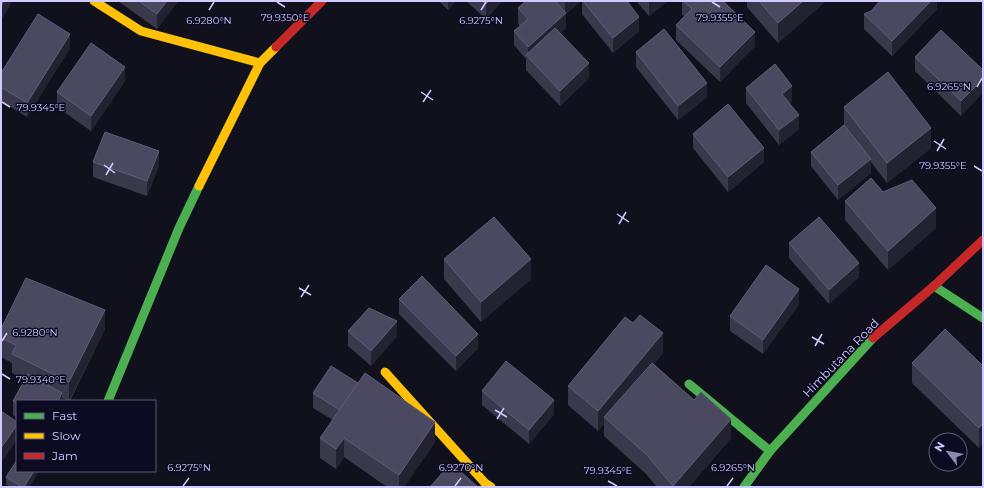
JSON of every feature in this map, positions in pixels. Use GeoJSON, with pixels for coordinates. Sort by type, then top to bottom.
{"type":"FeatureCollection","features":[{"type":"Feature","properties":{"kind":"street"},"geometry":{"type":"LineString","coordinates":[[94,1],[141,31],[260,63]]}},
{"type":"Feature","properties":{"kind":"street"},"geometry":{"type":"LineString","coordinates":[[108,400],[179,228],[260,63],[322,1]]}},
{"type":"Feature","properties":{"kind":"street","name":"Himbutana Road"},"geometry":{"type":"LineString","coordinates":[[744,487],[770,452],[872,339],[934,286],[983,240]]}},
{"type":"Feature","properties":{"kind":"street"},"geometry":{"type":"LineString","coordinates":[[934,286],[983,318]]}},
{"type":"Feature","properties":{"kind":"street"},"geometry":{"type":"LineString","coordinates":[[385,372],[485,483],[491,487]]}},
{"type":"Feature","properties":{"kind":"street"},"geometry":{"type":"LineString","coordinates":[[689,384],[770,452]]}},
{"type":"Feature","properties":{"kind":"building"},"geometry":{"type":"Polygon","coordinates":[[[139,1],[167,1],[157,14],[139,1]]]}},
{"type":"Feature","properties":{"kind":"building"},"geometry":{"type":"Polygon","coordinates":[[[482,1],[489,1],[486,4],[482,1]]]}},
{"type":"Feature","properties":{"kind":"building"},"geometry":{"type":"Polygon","coordinates":[[[526,1],[555,1],[566,13],[528,47],[514,31],[528,19],[518,8],[526,1]]]}},
{"type":"Feature","properties":{"kind":"building"},"geometry":{"type":"Polygon","coordinates":[[[583,1],[627,1],[639,17],[613,38],[583,1]]]}},
{"type":"Feature","properties":{"kind":"building"},"geometry":{"type":"Polygon","coordinates":[[[683,1],[723,1],[755,32],[720,67],[676,25],[692,9],[683,1]]]}},
{"type":"Feature","properties":{"kind":"building"},"geometry":{"type":"Polygon","coordinates":[[[759,1],[803,1],[778,23],[759,1]]]}},
{"type":"Feature","properties":{"kind":"building"},"geometry":{"type":"Polygon","coordinates":[[[880,1],[931,1],[892,41],[864,14],[871,11],[880,1]]]}},
{"type":"Feature","properties":{"kind":"building"},"geometry":{"type":"Polygon","coordinates":[[[38,14],[70,34],[27,103],[1,87],[1,73],[38,14]]]}},
{"type":"Feature","properties":{"kind":"building"},"geometry":{"type":"Polygon","coordinates":[[[555,28],[589,63],[560,91],[526,55],[555,28]]]}},
{"type":"Feature","properties":{"kind":"building"},"geometry":{"type":"Polygon","coordinates":[[[664,29],[707,83],[678,106],[636,52],[664,29]]]}},
{"type":"Feature","properties":{"kind":"building"},"geometry":{"type":"Polygon","coordinates":[[[941,30],[983,70],[983,79],[961,101],[915,57],[941,30]]]}},
{"type":"Feature","properties":{"kind":"building"},"geometry":{"type":"Polygon","coordinates":[[[91,43],[125,67],[91,116],[57,92],[91,43]]]}},
{"type":"Feature","properties":{"kind":"building"},"geometry":{"type":"Polygon","coordinates":[[[775,64],[792,86],[782,94],[799,115],[779,130],[746,88],[775,64]]]}},
{"type":"Feature","properties":{"kind":"building"},"geometry":{"type":"Polygon","coordinates":[[[888,72],[931,128],[887,163],[844,107],[888,72]]]}},
{"type":"Feature","properties":{"kind":"building"},"geometry":{"type":"Polygon","coordinates":[[[728,104],[764,148],[728,177],[693,134],[728,104]]]}},
{"type":"Feature","properties":{"kind":"building"},"geometry":{"type":"Polygon","coordinates":[[[844,125],[871,159],[838,185],[811,152],[844,125]]]}},
{"type":"Feature","properties":{"kind":"building"},"geometry":{"type":"Polygon","coordinates":[[[105,132],[159,151],[147,181],[93,162],[105,132]]]}},
{"type":"Feature","properties":{"kind":"building"},"geometry":{"type":"Polygon","coordinates":[[[871,178],[883,192],[912,180],[936,208],[888,251],[845,201],[871,178]]]}},
{"type":"Feature","properties":{"kind":"building"},"geometry":{"type":"Polygon","coordinates":[[[494,217],[531,259],[481,302],[444,259],[494,217]]]}},
{"type":"Feature","properties":{"kind":"building"},"geometry":{"type":"Polygon","coordinates":[[[819,217],[859,263],[829,290],[789,243],[819,217]]]}},
{"type":"Feature","properties":{"kind":"building"},"geometry":{"type":"Polygon","coordinates":[[[766,265],[799,289],[763,340],[730,316],[766,265]]]}},
{"type":"Feature","properties":{"kind":"building"},"geometry":{"type":"Polygon","coordinates":[[[422,276],[478,334],[456,356],[399,299],[422,276]]]}},
{"type":"Feature","properties":{"kind":"building"},"geometry":{"type":"Polygon","coordinates":[[[26,278],[105,310],[69,382],[12,354],[16,345],[1,338],[1,329],[26,278]]]}},
{"type":"Feature","properties":{"kind":"building"},"geometry":{"type":"Polygon","coordinates":[[[369,308],[397,321],[371,351],[348,331],[369,308]]]}},
{"type":"Feature","properties":{"kind":"building"},"geometry":{"type":"Polygon","coordinates":[[[640,315],[663,333],[598,411],[568,386],[625,317],[633,323],[640,315]]]}},
{"type":"Feature","properties":{"kind":"building"},"geometry":{"type":"Polygon","coordinates":[[[945,329],[983,366],[983,423],[979,428],[912,363],[945,329]]]}},
{"type":"Feature","properties":{"kind":"building"},"geometry":{"type":"Polygon","coordinates":[[[506,361],[554,400],[529,430],[482,391],[506,361]]]}},
{"type":"Feature","properties":{"kind":"building"},"geometry":{"type":"Polygon","coordinates":[[[652,363],[694,400],[701,392],[731,419],[673,486],[646,454],[604,417],[652,363]]]}},
{"type":"Feature","properties":{"kind":"building"},"geometry":{"type":"Polygon","coordinates":[[[331,366],[358,383],[340,410],[313,393],[331,366]]]}},
{"type":"Feature","properties":{"kind":"building"},"geometry":{"type":"Polygon","coordinates":[[[365,373],[435,422],[399,475],[344,438],[336,449],[320,438],[365,373]]]}},
{"type":"Feature","properties":{"kind":"building"},"geometry":{"type":"Polygon","coordinates":[[[28,374],[62,393],[58,400],[16,400],[16,402],[13,401],[28,374]]]}},
{"type":"Feature","properties":{"kind":"building"},"geometry":{"type":"Polygon","coordinates":[[[1,411],[16,421],[16,426],[1,448],[1,411]]]}},
{"type":"Feature","properties":{"kind":"building"},"geometry":{"type":"Polygon","coordinates":[[[16,462],[16,472],[33,472],[24,487],[6,477],[16,462]]]}},
{"type":"Feature","properties":{"kind":"building"},"geometry":{"type":"Polygon","coordinates":[[[451,463],[478,487],[430,487],[451,463]]]}},
{"type":"Feature","properties":{"kind":"traffic: fast"},"geometry":{"type":"LineString","coordinates":[[108,400],[179,228],[199,186]]}},
{"type":"Feature","properties":{"kind":"traffic: fast"},"geometry":{"type":"LineString","coordinates":[[934,286],[983,318]]}},
{"type":"Feature","properties":{"kind":"traffic: fast"},"geometry":{"type":"LineString","coordinates":[[744,487],[770,451],[873,338]]}},
{"type":"Feature","properties":{"kind":"traffic: fast"},"geometry":{"type":"LineString","coordinates":[[689,384],[770,451]]}},
{"type":"Feature","properties":{"kind":"traffic: slow"},"geometry":{"type":"LineString","coordinates":[[94,1],[141,31],[260,63]]}},
{"type":"Feature","properties":{"kind":"traffic: slow"},"geometry":{"type":"LineString","coordinates":[[199,186],[260,63],[276,47]]}},
{"type":"Feature","properties":{"kind":"traffic: slow"},"geometry":{"type":"LineString","coordinates":[[385,372],[485,483],[491,487]]}},
{"type":"Feature","properties":{"kind":"traffic: jam"},"geometry":{"type":"LineString","coordinates":[[276,47],[322,1]]}},
{"type":"Feature","properties":{"kind":"traffic: jam"},"geometry":{"type":"LineString","coordinates":[[873,338],[934,286],[983,240]]}}]}
